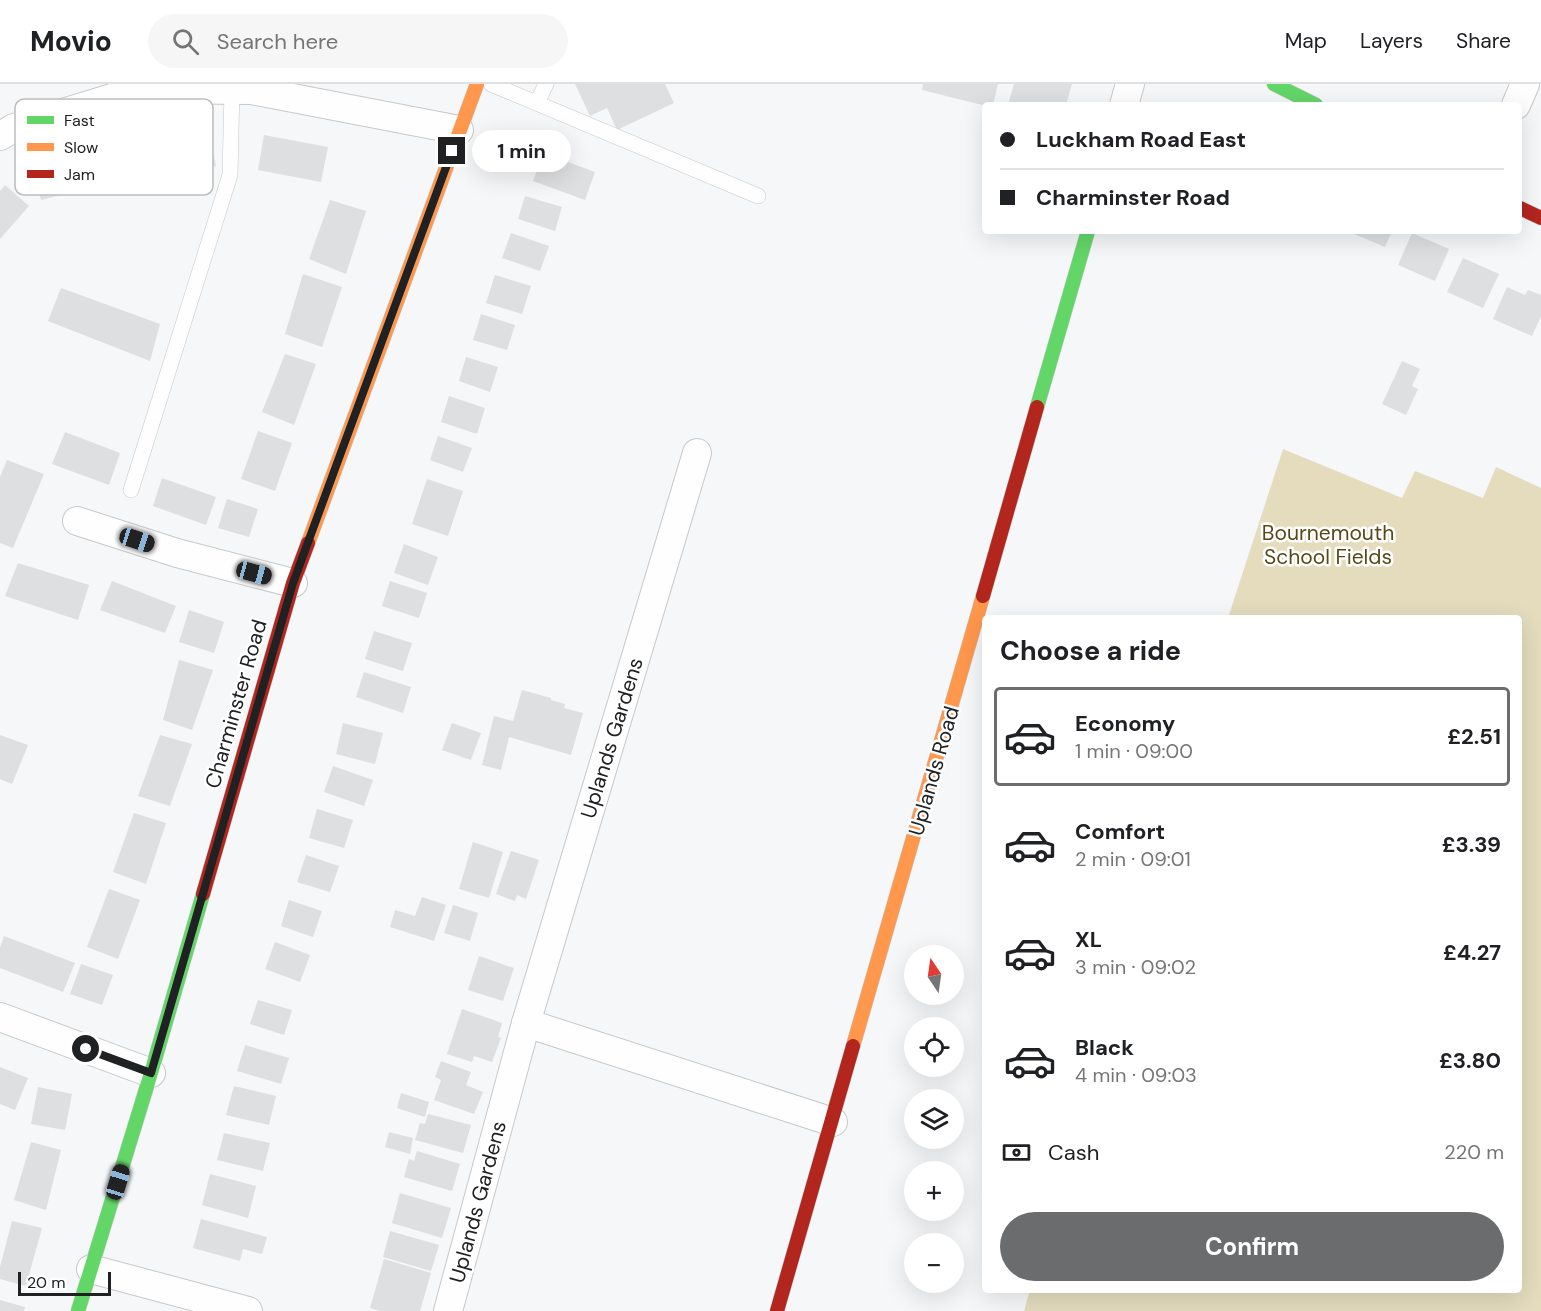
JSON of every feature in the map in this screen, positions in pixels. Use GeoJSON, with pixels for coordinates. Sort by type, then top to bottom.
{"type":"FeatureCollection","features":[{"type":"Feature","properties":{"kind":"main road","name":"Charminster Road"},"geometry":{"type":"LineString","coordinates":[[78,1311],[151,1073],[293,583],[477,84]]}},
{"type":"Feature","properties":{"kind":"main road"},"geometry":{"type":"LineString","coordinates":[[1274,84],[1310,102]]}},
{"type":"Feature","properties":{"kind":"main road"},"geometry":{"type":"LineString","coordinates":[[1522,209],[1541,218]]}},
{"type":"Feature","properties":{"kind":"main road","name":"Uplands Road"},"geometry":{"type":"LineString","coordinates":[[777,1311],[1087,234]]}},
{"type":"Feature","properties":{"kind":"street"},"geometry":{"type":"LineString","coordinates":[[1125,102],[1130,84]]}},
{"type":"Feature","properties":{"kind":"street"},"geometry":{"type":"LineString","coordinates":[[1517,102],[1525,84]]}},
{"type":"Feature","properties":{"kind":"street"},"geometry":{"type":"LineString","coordinates":[[108,99],[141,89],[250,90],[459,130]]}},
{"type":"Feature","properties":{"kind":"street"},"geometry":{"type":"LineString","coordinates":[[0,136],[15,128]]}},
{"type":"Feature","properties":{"kind":"street","name":"Uplands Gardens"},"geometry":{"type":"LineString","coordinates":[[448,1311],[526,1023],[697,453]]}},
{"type":"Feature","properties":{"kind":"street"},"geometry":{"type":"LineString","coordinates":[[77,521],[177,553],[293,583]]}},
{"type":"Feature","properties":{"kind":"street"},"geometry":{"type":"LineString","coordinates":[[0,1017],[151,1073]]}},
{"type":"Feature","properties":{"kind":"street"},"geometry":{"type":"LineString","coordinates":[[526,1023],[833,1122]]}},
{"type":"Feature","properties":{"kind":"street"},"geometry":{"type":"LineString","coordinates":[[91,1269],[248,1311]]}},
{"type":"Feature","properties":{"kind":"lane"},"geometry":{"type":"LineString","coordinates":[[491,84],[758,196]]}},
{"type":"Feature","properties":{"kind":"lane"},"geometry":{"type":"LineString","coordinates":[[537,103],[546,84]]}},
{"type":"Feature","properties":{"kind":"lane"},"geometry":{"type":"LineString","coordinates":[[131,490],[230,175],[232,90]]}},
{"type":"Feature","properties":{"kind":"green space","name":"Bournemouth School Fields"},"geometry":{"type":"Polygon","coordinates":[[[1283,449],[1402,498],[1415,471],[1483,498],[1496,467],[1541,488],[1541,1311],[1024,1311],[1029,1293],[1522,1293],[1522,615],[1229,615],[1283,449]]]}},
{"type":"Feature","properties":{"kind":"building"},"geometry":{"type":"Polygon","coordinates":[[[575,84],[665,84],[674,103],[617,130],[607,108],[590,116],[575,84]]]}},
{"type":"Feature","properties":{"kind":"building"},"geometry":{"type":"Polygon","coordinates":[[[923,84],[998,84],[994,102],[982,102],[982,105],[922,90],[923,84]]]}},
{"type":"Feature","properties":{"kind":"building"},"geometry":{"type":"Polygon","coordinates":[[[1014,84],[1072,84],[1067,102],[1009,102],[1014,84]]]}},
{"type":"Feature","properties":{"kind":"building"},"geometry":{"type":"Polygon","coordinates":[[[264,135],[328,147],[321,182],[258,170],[264,135]]]}},
{"type":"Feature","properties":{"kind":"building"},"geometry":{"type":"Polygon","coordinates":[[[544,153],[595,172],[585,200],[533,181],[544,153]]]}},
{"type":"Feature","properties":{"kind":"building"},"geometry":{"type":"Polygon","coordinates":[[[5,185],[29,206],[0,239],[0,191],[5,185]]]}},
{"type":"Feature","properties":{"kind":"building"},"geometry":{"type":"Polygon","coordinates":[[[40,195],[61,195],[41,200],[40,195]]]}},
{"type":"Feature","properties":{"kind":"building"},"geometry":{"type":"Polygon","coordinates":[[[525,196],[562,207],[555,231],[518,219],[525,196]]]}},
{"type":"Feature","properties":{"kind":"building"},"geometry":{"type":"Polygon","coordinates":[[[330,200],[366,211],[346,274],[309,259],[330,200]]]}},
{"type":"Feature","properties":{"kind":"building"},"geometry":{"type":"Polygon","coordinates":[[[511,233],[549,246],[540,271],[502,258],[511,233]]]}},
{"type":"Feature","properties":{"kind":"building"},"geometry":{"type":"Polygon","coordinates":[[[1354,234],[1391,234],[1385,247],[1354,234]]]}},
{"type":"Feature","properties":{"kind":"building"},"geometry":{"type":"Polygon","coordinates":[[[1412,234],[1449,249],[1435,281],[1398,265],[1412,234]]]}},
{"type":"Feature","properties":{"kind":"building"},"geometry":{"type":"Polygon","coordinates":[[[1463,258],[1499,274],[1483,308],[1447,292],[1463,258]]]}},
{"type":"Feature","properties":{"kind":"building"},"geometry":{"type":"Polygon","coordinates":[[[303,274],[342,287],[322,347],[285,334],[303,274]]]}},
{"type":"Feature","properties":{"kind":"building"},"geometry":{"type":"Polygon","coordinates":[[[495,275],[531,286],[522,314],[486,303],[495,275]]]}},
{"type":"Feature","properties":{"kind":"building"},"geometry":{"type":"Polygon","coordinates":[[[1507,287],[1525,295],[1528,290],[1541,295],[1541,316],[1532,336],[1493,319],[1507,287]]]}},
{"type":"Feature","properties":{"kind":"building"},"geometry":{"type":"Polygon","coordinates":[[[61,288],[160,324],[150,361],[48,321],[61,288]]]}},
{"type":"Feature","properties":{"kind":"building"},"geometry":{"type":"Polygon","coordinates":[[[481,314],[515,325],[507,350],[473,340],[481,314]]]}},
{"type":"Feature","properties":{"kind":"building"},"geometry":{"type":"Polygon","coordinates":[[[285,354],[316,364],[294,425],[262,412],[285,354]]]}},
{"type":"Feature","properties":{"kind":"building"},"geometry":{"type":"Polygon","coordinates":[[[466,357],[498,367],[490,392],[459,381],[466,357]]]}},
{"type":"Feature","properties":{"kind":"building"},"geometry":{"type":"Polygon","coordinates":[[[1402,361],[1420,369],[1412,386],[1418,389],[1406,415],[1382,404],[1402,361]]]}},
{"type":"Feature","properties":{"kind":"building"},"geometry":{"type":"Polygon","coordinates":[[[449,396],[485,408],[477,434],[441,422],[449,396]]]}},
{"type":"Feature","properties":{"kind":"building"},"geometry":{"type":"Polygon","coordinates":[[[258,431],[292,443],[275,491],[241,479],[258,431]]]}},
{"type":"Feature","properties":{"kind":"building"},"geometry":{"type":"Polygon","coordinates":[[[65,432],[120,453],[109,485],[52,464],[65,432]]]}},
{"type":"Feature","properties":{"kind":"building"},"geometry":{"type":"Polygon","coordinates":[[[438,436],[472,448],[463,472],[430,460],[438,436]]]}},
{"type":"Feature","properties":{"kind":"building"},"geometry":{"type":"Polygon","coordinates":[[[7,460],[44,474],[13,548],[0,543],[0,477],[7,460]]]}},
{"type":"Feature","properties":{"kind":"building"},"geometry":{"type":"Polygon","coordinates":[[[162,478],[216,497],[206,525],[153,506],[162,478]]]}},
{"type":"Feature","properties":{"kind":"building"},"geometry":{"type":"Polygon","coordinates":[[[427,479],[463,491],[448,536],[412,524],[427,479]]]}},
{"type":"Feature","properties":{"kind":"building"},"geometry":{"type":"Polygon","coordinates":[[[227,499],[258,509],[249,537],[218,528],[227,499]]]}},
{"type":"Feature","properties":{"kind":"building"},"geometry":{"type":"Polygon","coordinates":[[[404,544],[438,557],[428,585],[394,573],[404,544]]]}},
{"type":"Feature","properties":{"kind":"building"},"geometry":{"type":"Polygon","coordinates":[[[18,563],[89,585],[78,620],[5,596],[18,563]]]}},
{"type":"Feature","properties":{"kind":"building"},"geometry":{"type":"Polygon","coordinates":[[[112,581],[176,606],[165,633],[100,610],[112,581]]]}},
{"type":"Feature","properties":{"kind":"building"},"geometry":{"type":"Polygon","coordinates":[[[390,581],[427,593],[419,618],[382,606],[390,581]]]}},
{"type":"Feature","properties":{"kind":"building"},"geometry":{"type":"Polygon","coordinates":[[[189,610],[224,622],[214,653],[179,642],[189,610]]]}},
{"type":"Feature","properties":{"kind":"building"},"geometry":{"type":"Polygon","coordinates":[[[374,631],[412,643],[403,671],[365,659],[374,631]]]}},
{"type":"Feature","properties":{"kind":"building"},"geometry":{"type":"Polygon","coordinates":[[[179,660],[213,670],[192,730],[163,720],[179,660]]]}},
{"type":"Feature","properties":{"kind":"building"},"geometry":{"type":"Polygon","coordinates":[[[364,672],[411,687],[403,713],[356,697],[364,672]]]}},
{"type":"Feature","properties":{"kind":"building"},"geometry":{"type":"Polygon","coordinates":[[[522,690],[551,698],[551,700],[565,704],[564,708],[583,713],[571,755],[509,737],[501,770],[482,765],[494,716],[513,721],[522,690]]]}},
{"type":"Feature","properties":{"kind":"building"},"geometry":{"type":"Polygon","coordinates":[[[343,723],[383,733],[375,764],[336,754],[343,723]]]}},
{"type":"Feature","properties":{"kind":"building"},"geometry":{"type":"Polygon","coordinates":[[[452,723],[481,733],[471,760],[442,750],[452,723]]]}},
{"type":"Feature","properties":{"kind":"building"},"geometry":{"type":"Polygon","coordinates":[[[0,735],[28,745],[12,784],[0,779],[0,735]]]}},
{"type":"Feature","properties":{"kind":"building"},"geometry":{"type":"Polygon","coordinates":[[[160,735],[192,744],[170,806],[138,796],[160,735]]]}},
{"type":"Feature","properties":{"kind":"building"},"geometry":{"type":"Polygon","coordinates":[[[333,766],[373,780],[364,806],[324,792],[333,766]]]}},
{"type":"Feature","properties":{"kind":"building"},"geometry":{"type":"Polygon","coordinates":[[[317,809],[353,820],[344,848],[309,838],[317,809]]]}},
{"type":"Feature","properties":{"kind":"building"},"geometry":{"type":"Polygon","coordinates":[[[134,813],[166,823],[146,884],[113,872],[134,813]]]}},
{"type":"Feature","properties":{"kind":"building"},"geometry":{"type":"Polygon","coordinates":[[[473,842],[503,852],[489,898],[459,889],[473,842]]]}},
{"type":"Feature","properties":{"kind":"building"},"geometry":{"type":"Polygon","coordinates":[[[511,851],[539,860],[526,899],[517,895],[515,901],[496,894],[511,851]]]}},
{"type":"Feature","properties":{"kind":"building"},"geometry":{"type":"Polygon","coordinates":[[[306,855],[339,866],[330,892],[297,882],[306,855]]]}},
{"type":"Feature","properties":{"kind":"building"},"geometry":{"type":"Polygon","coordinates":[[[109,889],[140,900],[118,959],[87,947],[109,889]]]}},
{"type":"Feature","properties":{"kind":"building"},"geometry":{"type":"Polygon","coordinates":[[[422,897],[446,905],[434,941],[390,927],[395,910],[415,916],[422,897]]]}},
{"type":"Feature","properties":{"kind":"building"},"geometry":{"type":"Polygon","coordinates":[[[289,900],[322,911],[313,937],[281,926],[289,900]]]}},
{"type":"Feature","properties":{"kind":"building"},"geometry":{"type":"Polygon","coordinates":[[[453,905],[478,913],[470,941],[444,933],[453,905]]]}},
{"type":"Feature","properties":{"kind":"building"},"geometry":{"type":"Polygon","coordinates":[[[4,936],[75,963],[63,992],[0,968],[0,947],[4,936]]]}},
{"type":"Feature","properties":{"kind":"building"},"geometry":{"type":"Polygon","coordinates":[[[275,942],[310,955],[300,982],[265,969],[275,942]]]}},
{"type":"Feature","properties":{"kind":"building"},"geometry":{"type":"Polygon","coordinates":[[[479,956],[514,968],[503,1001],[468,990],[479,956]]]}},
{"type":"Feature","properties":{"kind":"building"},"geometry":{"type":"Polygon","coordinates":[[[81,964],[113,975],[102,1005],[70,994],[81,964]]]}},
{"type":"Feature","properties":{"kind":"building"},"geometry":{"type":"Polygon","coordinates":[[[258,1000],[292,1010],[284,1035],[250,1024],[258,1000]]]}},
{"type":"Feature","properties":{"kind":"building"},"geometry":{"type":"Polygon","coordinates":[[[462,1009],[502,1023],[498,1037],[501,1038],[492,1062],[474,1056],[472,1062],[447,1054],[462,1009]]]}},
{"type":"Feature","properties":{"kind":"building"},"geometry":{"type":"Polygon","coordinates":[[[245,1045],[289,1058],[281,1084],[237,1071],[245,1045]]]}},
{"type":"Feature","properties":{"kind":"building"},"geometry":{"type":"Polygon","coordinates":[[[441,1061],[471,1072],[466,1085],[483,1092],[474,1114],[434,1100],[441,1080],[435,1077],[441,1061]]]}},
{"type":"Feature","properties":{"kind":"building"},"geometry":{"type":"Polygon","coordinates":[[[0,1067],[28,1078],[15,1110],[0,1104],[0,1067]]]}},
{"type":"Feature","properties":{"kind":"building"},"geometry":{"type":"Polygon","coordinates":[[[234,1086],[276,1096],[269,1125],[226,1115],[234,1086]]]}},
{"type":"Feature","properties":{"kind":"building"},"geometry":{"type":"Polygon","coordinates":[[[38,1087],[72,1094],[65,1130],[31,1124],[38,1087]]]}},
{"type":"Feature","properties":{"kind":"building"},"geometry":{"type":"Polygon","coordinates":[[[401,1093],[429,1102],[425,1117],[397,1108],[401,1093]]]}},
{"type":"Feature","properties":{"kind":"building"},"geometry":{"type":"Polygon","coordinates":[[[428,1114],[471,1125],[463,1153],[415,1140],[420,1123],[425,1124],[428,1114]]]}},
{"type":"Feature","properties":{"kind":"building"},"geometry":{"type":"Polygon","coordinates":[[[389,1132],[413,1138],[410,1154],[385,1147],[389,1132]]]}},
{"type":"Feature","properties":{"kind":"building"},"geometry":{"type":"Polygon","coordinates":[[[224,1133],[270,1143],[263,1171],[217,1160],[224,1133]]]}},
{"type":"Feature","properties":{"kind":"building"},"geometry":{"type":"Polygon","coordinates":[[[31,1142],[61,1150],[46,1210],[14,1200],[31,1142]]]}},
{"type":"Feature","properties":{"kind":"building"},"geometry":{"type":"Polygon","coordinates":[[[417,1151],[460,1164],[452,1191],[404,1177],[409,1159],[414,1161],[417,1151]]]}},
{"type":"Feature","properties":{"kind":"building"},"geometry":{"type":"Polygon","coordinates":[[[210,1174],[256,1186],[248,1218],[202,1205],[210,1174]]]}},
{"type":"Feature","properties":{"kind":"building"},"geometry":{"type":"Polygon","coordinates":[[[400,1193],[451,1208],[442,1238],[392,1223],[400,1193]]]}},
{"type":"Feature","properties":{"kind":"building"},"geometry":{"type":"Polygon","coordinates":[[[201,1219],[267,1237],[262,1254],[243,1249],[240,1261],[193,1248],[201,1219]]]}},
{"type":"Feature","properties":{"kind":"building"},"geometry":{"type":"Polygon","coordinates":[[[12,1221],[42,1228],[26,1286],[0,1279],[0,1267],[12,1221]]]}},
{"type":"Feature","properties":{"kind":"building"},"geometry":{"type":"Polygon","coordinates":[[[390,1231],[439,1245],[431,1271],[383,1257],[390,1231]]]}},
{"type":"Feature","properties":{"kind":"building"},"geometry":{"type":"Polygon","coordinates":[[[384,1259],[431,1273],[420,1311],[380,1311],[370,1308],[384,1259]]]}},
{"type":"Feature","properties":{"kind":"building"},"geometry":{"type":"Polygon","coordinates":[[[0,1300],[25,1307],[24,1311],[0,1311],[0,1300]]]}},
{"type":"Feature","properties":{"kind":"traffic: fast"},"geometry":{"type":"LineString","coordinates":[[1274,84],[1310,102]]}},
{"type":"Feature","properties":{"kind":"traffic: fast"},"geometry":{"type":"LineString","coordinates":[[1037,407],[1087,234]]}},
{"type":"Feature","properties":{"kind":"traffic: fast"},"geometry":{"type":"LineString","coordinates":[[78,1311],[203,894]]}},
{"type":"Feature","properties":{"kind":"traffic: slow"},"geometry":{"type":"LineString","coordinates":[[308,543],[477,84]]}},
{"type":"Feature","properties":{"kind":"traffic: slow"},"geometry":{"type":"LineString","coordinates":[[853,1046],[983,596]]}},
{"type":"Feature","properties":{"kind":"traffic: jam"},"geometry":{"type":"LineString","coordinates":[[1522,209],[1541,218]]}},
{"type":"Feature","properties":{"kind":"traffic: jam"},"geometry":{"type":"LineString","coordinates":[[983,596],[1037,407]]}},
{"type":"Feature","properties":{"kind":"traffic: jam"},"geometry":{"type":"LineString","coordinates":[[203,894],[293,583],[308,543]]}},
{"type":"Feature","properties":{"kind":"traffic: jam"},"geometry":{"type":"LineString","coordinates":[[777,1311],[853,1046]]}},
{"type":"Feature","properties":{"kind":"route"},"geometry":{"type":"LineString","coordinates":[[86,1049],[151,1073],[293,583],[452,151]]}}]}
